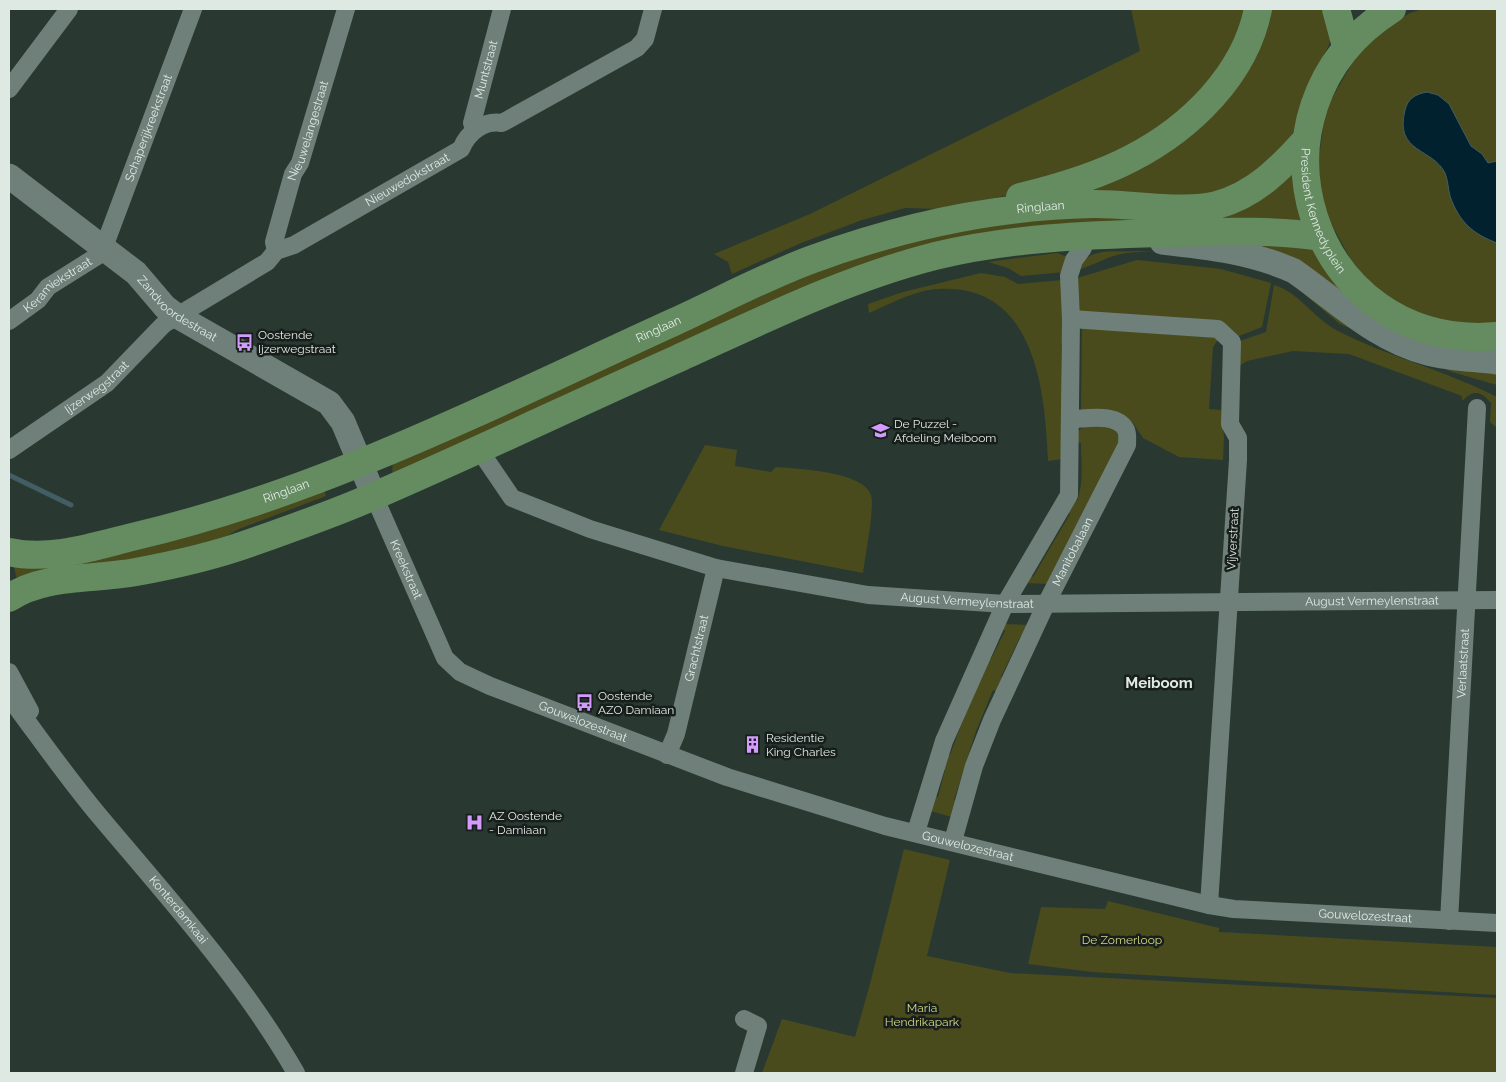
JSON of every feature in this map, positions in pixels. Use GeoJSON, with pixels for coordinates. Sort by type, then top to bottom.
{"type":"FeatureCollection","features":[{"type":"Feature","properties":{"kind":"main road"},"geometry":{"type":"LineString","coordinates":[[969,215],[984,206],[1103,171],[1156,145],[1204,104],[1227,78],[1242,56],[1250,38],[1258,9]]}},
{"type":"Feature","properties":{"kind":"main road"},"geometry":{"type":"LineString","coordinates":[[1336,9],[1346,46]]}},
{"type":"Feature","properties":{"kind":"main road","name":"President Kennedyplein"},"geometry":{"type":"LineString","coordinates":[[1392,9],[1372,22],[1346,46],[1326,75],[1312,107],[1305,141],[1304,174],[1310,206],[1321,238],[1342,270],[1369,298],[1402,319],[1438,333],[1477,338],[1497,336]]}},
{"type":"Feature","properties":{"kind":"main road","name":"Ringlaan"},"geometry":{"type":"LineString","coordinates":[[9,552],[41,556],[156,532],[237,508],[327,476],[479,411],[809,260],[870,239],[969,215],[1029,207],[1093,204],[1182,208],[1215,206],[1246,194],[1277,173],[1305,141]]}},
{"type":"Feature","properties":{"kind":"main road","name":"Zandvoordestraat"},"geometry":{"type":"LineString","coordinates":[[9,176],[136,273],[165,307],[177,316],[329,404],[343,422],[360,462]]}},
{"type":"Feature","properties":{"kind":"main road"},"geometry":{"type":"LineString","coordinates":[[9,598],[21,590],[55,582],[136,572],[238,547],[374,496],[793,307],[876,273],[946,254],[1034,240],[1085,235],[1289,233],[1321,238]]}},
{"type":"Feature","properties":{"kind":"main road"},"geometry":{"type":"LineString","coordinates":[[1123,234],[1144,240],[1226,250],[1260,258],[1294,271],[1352,316],[1402,345],[1453,358],[1497,362]]}},
{"type":"Feature","properties":{"kind":"main road","name":"Kreekstraat"},"geometry":{"type":"LineString","coordinates":[[360,462],[374,496]]}},
{"type":"Feature","properties":{"kind":"street"},"geometry":{"type":"LineString","coordinates":[[9,88],[69,9]]}},
{"type":"Feature","properties":{"kind":"street","name":"Schaperijkreekstraat"},"geometry":{"type":"LineString","coordinates":[[104,247],[192,9]]}},
{"type":"Feature","properties":{"kind":"street","name":"Nieuwelangestraat"},"geometry":{"type":"LineString","coordinates":[[276,251],[274,242],[292,174],[300,163],[346,9]]}},
{"type":"Feature","properties":{"kind":"street","name":"Muntstraat"},"geometry":{"type":"LineString","coordinates":[[476,129],[472,123],[502,9]]}},
{"type":"Feature","properties":{"kind":"street"},"geometry":{"type":"LineString","coordinates":[[476,129],[492,121],[502,123],[637,48],[645,39],[653,9]]}},
{"type":"Feature","properties":{"kind":"street","name":"Nieuwedokstraat"},"geometry":{"type":"LineString","coordinates":[[177,316],[267,262],[276,251],[294,245],[461,149],[466,137],[476,129]]}},
{"type":"Feature","properties":{"kind":"street"},"geometry":{"type":"LineString","coordinates":[[916,832],[944,741],[1005,604],[1069,495],[1071,319],[1069,276],[1074,260],[1083,248],[1085,235]]}},
{"type":"Feature","properties":{"kind":"street","name":"Keramiekstraat"},"geometry":{"type":"LineString","coordinates":[[9,321],[38,300],[48,287],[99,255],[104,247]]}},
{"type":"Feature","properties":{"kind":"street","name":"Ijzerwegstraat"},"geometry":{"type":"LineString","coordinates":[[9,450],[107,383],[164,324],[177,316]]}},
{"type":"Feature","properties":{"kind":"street","name":"Vijverstraat"},"geometry":{"type":"LineString","coordinates":[[1071,319],[1218,329],[1232,342],[1230,424],[1238,438],[1230,604],[1209,905]]}},
{"type":"Feature","properties":{"kind":"street","name":"Verlaatstraat"},"geometry":{"type":"LineString","coordinates":[[1449,921],[1476,408]]}},
{"type":"Feature","properties":{"kind":"street","name":"Manitobalaan"},"geometry":{"type":"LineString","coordinates":[[953,841],[974,766],[992,720],[1046,604],[1127,445],[1127,430],[1120,422],[1108,418],[1071,419]]}},
{"type":"Feature","properties":{"kind":"street","name":"August Vermeylenstraat"},"geometry":{"type":"LineString","coordinates":[[478,448],[512,498],[590,529],[716,568],[868,594],[1005,604],[1230,604],[1497,600]]}},
{"type":"Feature","properties":{"kind":"street","name":"Kreekstraat"},"geometry":{"type":"LineString","coordinates":[[374,496],[445,658],[460,672]]}},
{"type":"Feature","properties":{"kind":"street","name":"Grachtstraat"},"geometry":{"type":"LineString","coordinates":[[667,755],[676,734],[716,568]]}},
{"type":"Feature","properties":{"kind":"street","name":"Konterdamkaai"},"geometry":{"type":"LineString","coordinates":[[9,672],[52,754]]}},
{"type":"Feature","properties":{"kind":"street","name":"Gouwelozestraat"},"geometry":{"type":"LineString","coordinates":[[460,672],[490,686],[727,777],[884,826],[916,832],[1209,905],[1234,909],[1497,923]]}},
{"type":"Feature","properties":{"kind":"street","name":"Konterdamkaai"},"geometry":{"type":"LineString","coordinates":[[9,697],[100,816],[222,963],[278,1042],[296,1073]]}},
{"type":"Feature","properties":{"kind":"street"},"geometry":{"type":"LineString","coordinates":[[744,1019],[758,1026],[744,1073]]}},
{"type":"Feature","properties":{"kind":"green space"},"geometry":{"type":"Polygon","coordinates":[[[1131,9],[1252,9],[1236,54],[1153,139],[1030,191],[939,209],[905,208],[862,220],[801,243],[732,274],[728,262],[714,254],[810,214],[1140,51],[1131,9]]]}},
{"type":"Feature","properties":{"kind":"green space"},"geometry":{"type":"Polygon","coordinates":[[[1265,9],[1327,9],[1332,32],[1329,45],[1309,84],[1291,138],[1278,160],[1228,195],[1091,198],[1090,184],[1160,152],[1265,9]]]}},
{"type":"Feature","properties":{"kind":"green space"},"geometry":{"type":"Polygon","coordinates":[[[1423,9],[1497,9],[1497,325],[1438,320],[1407,308],[1378,290],[1355,267],[1323,209],[1317,176],[1325,110],[1358,53],[1382,30],[1410,13],[1423,9]]]}},
{"type":"Feature","properties":{"kind":"green space"},"geometry":{"type":"Polygon","coordinates":[[[1293,169],[1296,197],[1304,225],[943,244],[392,476],[393,459],[832,263],[901,241],[1028,217],[1177,216],[1293,169]]]}},
{"type":"Feature","properties":{"kind":"green space"},"geometry":{"type":"Polygon","coordinates":[[[1244,241],[1299,243],[1313,250],[1330,276],[1432,349],[1244,241]]]}},
{"type":"Feature","properties":{"kind":"green space"},"geometry":{"type":"Polygon","coordinates":[[[1108,251],[1135,251],[1214,254],[1269,274],[1196,256],[1157,252],[1121,254],[1074,271],[1080,263],[1093,254],[1108,251]]]}},
{"type":"Feature","properties":{"kind":"green space"},"geometry":{"type":"Polygon","coordinates":[[[1057,253],[1070,258],[1065,272],[1021,276],[1008,268],[988,262],[1057,253]]]}},
{"type":"Feature","properties":{"kind":"green space"},"geometry":{"type":"Polygon","coordinates":[[[1137,260],[1221,269],[1271,283],[1262,327],[1234,338],[1218,340],[1213,347],[1209,409],[1221,410],[1224,437],[1223,460],[1179,457],[1143,438],[1133,423],[1121,414],[1081,411],[1082,315],[1078,312],[1074,279],[1137,260]]]}},
{"type":"Feature","properties":{"kind":"green space"},"geometry":{"type":"Polygon","coordinates":[[[981,273],[1005,277],[1018,284],[1062,280],[1064,344],[1061,344],[1063,459],[1048,461],[1043,403],[1037,373],[1028,346],[1015,322],[996,303],[970,292],[938,289],[920,292],[869,313],[868,304],[903,292],[981,273]]]}},
{"type":"Feature","properties":{"kind":"green space"},"geometry":{"type":"Polygon","coordinates":[[[1274,285],[1291,293],[1329,326],[1338,331],[1377,349],[1458,379],[1497,397],[1497,428],[1490,422],[1491,403],[1481,394],[1474,393],[1462,401],[1462,396],[1349,354],[1293,351],[1247,361],[1236,368],[1234,343],[1266,332],[1274,285]]]}},
{"type":"Feature","properties":{"kind":"green space"},"geometry":{"type":"Polygon","coordinates":[[[1304,294],[1497,370],[1497,385],[1452,372],[1340,324],[1304,294]]]}},
{"type":"Feature","properties":{"kind":"green space"},"geometry":{"type":"Polygon","coordinates":[[[1085,424],[1112,426],[1121,438],[1049,584],[1023,583],[1029,575],[1033,577],[1070,514],[1067,512],[1073,500],[1077,501],[1081,487],[1082,465],[1081,443],[1076,442],[1078,432],[1085,424]]]}},
{"type":"Feature","properties":{"kind":"green space"},"geometry":{"type":"Polygon","coordinates":[[[705,445],[737,450],[735,466],[771,472],[776,467],[832,473],[860,483],[868,490],[872,500],[863,573],[723,546],[659,530],[705,445]]]}},
{"type":"Feature","properties":{"kind":"green space"},"geometry":{"type":"Polygon","coordinates":[[[324,489],[326,496],[239,529],[208,546],[18,584],[13,563],[324,489]]]}},
{"type":"Feature","properties":{"kind":"green space"},"geometry":{"type":"Polygon","coordinates":[[[1002,624],[1031,625],[1025,639],[1020,637],[1001,677],[1005,679],[999,693],[993,690],[976,731],[954,800],[959,802],[955,818],[927,810],[932,796],[938,797],[945,770],[940,768],[945,753],[950,755],[965,714],[984,673],[980,671],[986,657],[991,659],[1005,631],[1000,628],[1002,624]]]}},
{"type":"Feature","properties":{"kind":"green space","name":"Maria Hendrikapark"},"geometry":{"type":"Polygon","coordinates":[[[904,849],[950,860],[927,956],[1010,973],[1497,998],[1497,1073],[762,1073],[782,1019],[855,1037],[904,849]]]}},
{"type":"Feature","properties":{"kind":"green space","name":"De Zomerloop"},"geometry":{"type":"Polygon","coordinates":[[[1108,901],[1219,928],[1219,932],[1497,947],[1497,995],[1092,972],[1028,964],[1041,907],[1105,909],[1108,901]]]}},
{"type":"Feature","properties":{"kind":"water"},"geometry":{"type":"Polygon","coordinates":[[[1427,92],[1438,95],[1449,104],[1471,146],[1482,154],[1488,163],[1497,161],[1497,243],[1481,236],[1462,220],[1450,196],[1445,173],[1439,165],[1416,148],[1405,134],[1403,124],[1408,102],[1413,97],[1427,92]]]}},
{"type":"Feature","properties":{"kind":"waterway"},"geometry":{"type":"LineString","coordinates":[[9,475],[71,505]]}},
{"type":"Feature","properties":{"kind":"place","name":"Oostende Ijzerwegstraat"},"geometry":{"type":"Point","coordinates":[244,342]}},
{"type":"Feature","properties":{"kind":"place","name":"De Puzzel - Afdeling Meiboom"},"geometry":{"type":"Point","coordinates":[880,431]}},
{"type":"Feature","properties":{"kind":"place","name":"Oostende AZO Damiaan"},"geometry":{"type":"Point","coordinates":[584,703]}},
{"type":"Feature","properties":{"kind":"place","name":"Residentie King Charles"},"geometry":{"type":"Point","coordinates":[752,745]}},
{"type":"Feature","properties":{"kind":"place","name":"AZ Oostende - Damiaan"},"geometry":{"type":"Point","coordinates":[475,823]}},
{"type":"Feature","properties":{"kind":"district","name":"Meiboom"},"geometry":{"type":"Point","coordinates":[1159,683]}}]}
